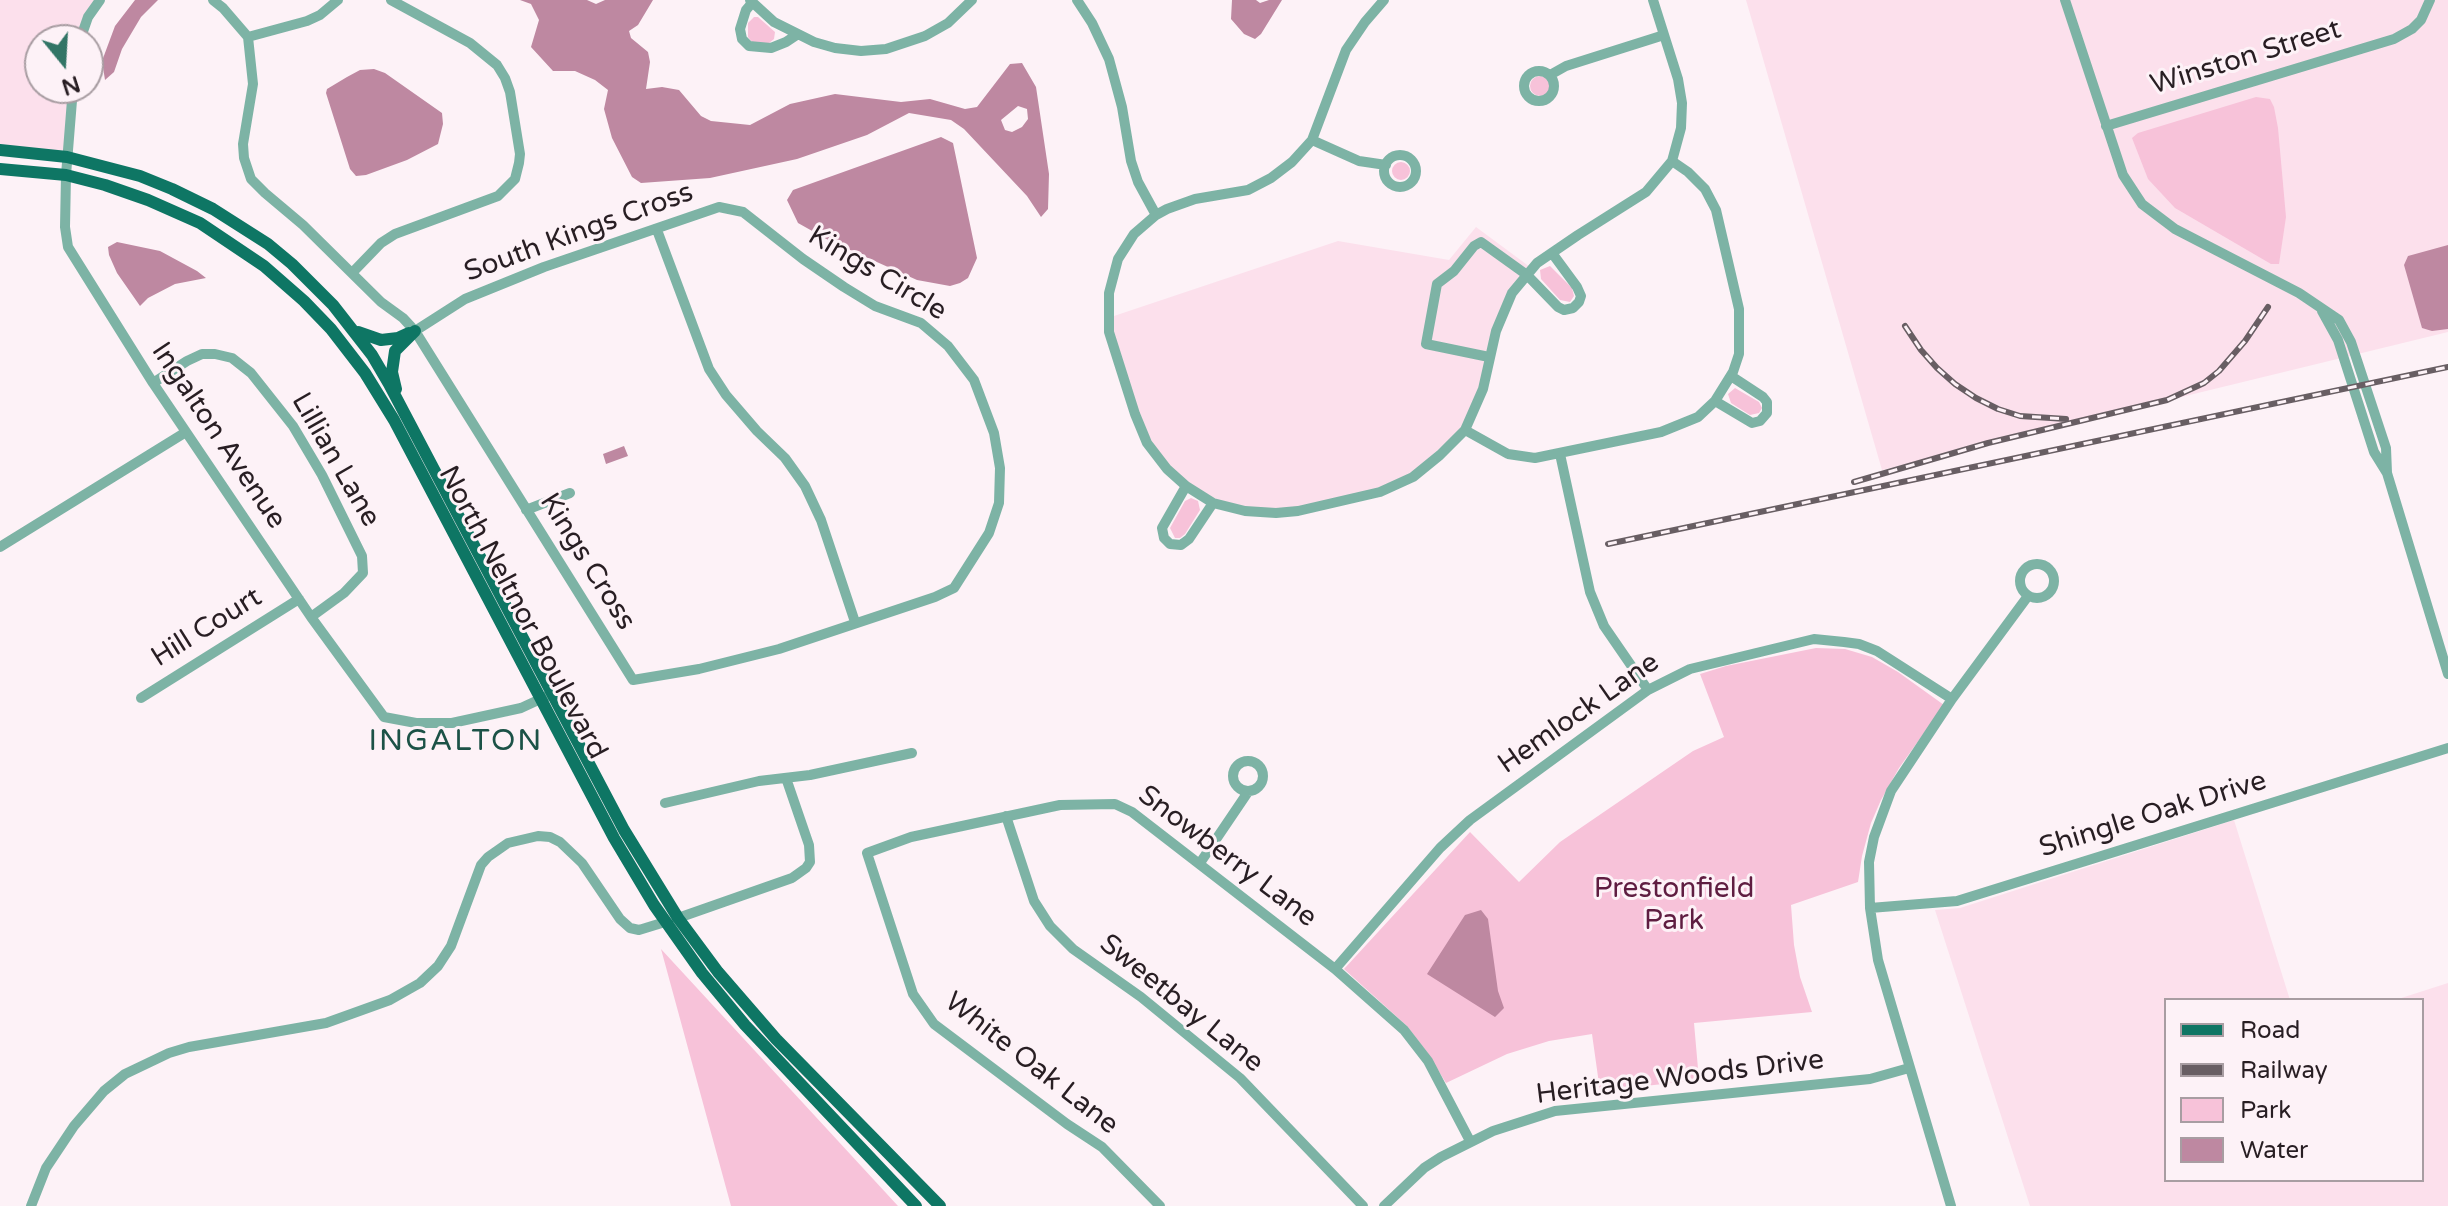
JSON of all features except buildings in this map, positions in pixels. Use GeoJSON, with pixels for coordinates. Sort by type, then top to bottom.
{"type":"FeatureCollection","features":[{"type":"Feature","properties":{"kind":"main road","name":"North Neltnor Boulevard"},"geometry":{"type":"LineString","coordinates":[[0,150],[67,157],[140,176],[194,199],[234,222],[292,264],[333,305],[372,355],[401,407],[547,696],[557,731],[632,844],[702,973],[745,1025],[916,1206]]}},
{"type":"Feature","properties":{"kind":"main road","name":"North Neltnor Boulevard"},"geometry":{"type":"LineString","coordinates":[[0,169],[66,175],[136,195],[200,223],[264,266],[331,329],[365,373],[394,420],[547,696],[571,728],[600,798]]}},
{"type":"Feature","properties":{"kind":"main road"},"geometry":{"type":"LineString","coordinates":[[353,329],[381,340],[398,338],[415,331]]}},
{"type":"Feature","properties":{"kind":"main road"},"geometry":{"type":"LineString","coordinates":[[401,407],[392,361],[395,351],[415,331]]}},
{"type":"Feature","properties":{"kind":"main road","name":"North Neltnor Boulevard"},"geometry":{"type":"LineString","coordinates":[[672,920],[776,1039],[940,1206]]}},
{"type":"Feature","properties":{"kind":"street"},"geometry":{"type":"LineString","coordinates":[[86,24],[100,0]]}},
{"type":"Feature","properties":{"kind":"street"},"geometry":{"type":"LineString","coordinates":[[213,0],[248,37],[253,84],[243,144],[251,179],[415,331]]}},
{"type":"Feature","properties":{"kind":"street"},"geometry":{"type":"LineString","coordinates":[[248,37],[307,21],[338,0]]}},
{"type":"Feature","properties":{"kind":"street"},"geometry":{"type":"LineString","coordinates":[[352,273],[381,243],[395,234],[498,196],[515,179],[519,163],[510,92],[497,65],[470,43],[391,0]]}},
{"type":"Feature","properties":{"kind":"street"},"geometry":{"type":"LineString","coordinates":[[798,34],[771,48],[749,46],[742,39],[740,29],[751,1],[774,22],[798,34],[814,42],[861,51],[886,49],[937,30],[972,0]]}},
{"type":"Feature","properties":{"kind":"street"},"geometry":{"type":"LineString","coordinates":[[1077,0],[1109,59],[1122,107],[1131,161],[1138,182],[1156,215]]}},
{"type":"Feature","properties":{"kind":"street"},"geometry":{"type":"LineString","coordinates":[[1384,0],[1346,50],[1312,140],[1284,169],[1260,184],[1237,193],[1186,202],[1156,215],[1134,234],[1118,259],[1109,293],[1109,332],[1141,430],[1156,456],[1186,486],[1213,503],[1245,511],[1276,513],[1380,492],[1413,477],[1465,430],[1483,389],[1496,331],[1512,293],[1537,263],[1639,198],[1672,161],[1681,128],[1682,103],[1678,79],[1653,0]]}},
{"type":"Feature","properties":{"kind":"street"},"geometry":{"type":"LineString","coordinates":[[2065,0],[2123,175],[2142,204],[2175,229],[2299,293],[2321,309],[2338,340],[2374,452],[2387,473],[2448,674]]}},
{"type":"Feature","properties":{"kind":"street","name":"Winston Street"},"geometry":{"type":"LineString","coordinates":[[2106,126],[2394,39],[2421,20],[2430,0]]}},
{"type":"Feature","properties":{"kind":"street"},"geometry":{"type":"LineString","coordinates":[[1550,75],[1566,66],[1664,35]]}},
{"type":"Feature","properties":{"kind":"street","name":"Ingalton Avenue"},"geometry":{"type":"LineString","coordinates":[[72,104],[66,175],[65,227],[68,247],[153,383],[311,617],[384,717],[416,723],[452,723],[521,708],[547,696]]}},
{"type":"Feature","properties":{"kind":"street"},"geometry":{"type":"LineString","coordinates":[[1312,140],[1359,161],[1386,165]]}},
{"type":"Feature","properties":{"kind":"street"},"geometry":{"type":"LineString","coordinates":[[1465,430],[1490,446],[1518,457],[1535,458],[1675,427],[1698,417],[1715,401],[1731,376],[1739,354],[1741,324],[1719,219],[1705,189],[1672,161]]}},
{"type":"Feature","properties":{"kind":"street","name":"South Kings Cross"},"geometry":{"type":"LineString","coordinates":[[415,331],[465,299],[544,267],[719,207]]}},
{"type":"Feature","properties":{"kind":"street","name":"Kings Circle"},"geometry":{"type":"LineString","coordinates":[[719,207],[743,212],[844,287],[875,306],[921,323],[948,346],[974,380],[994,433],[1000,468],[999,503],[989,533],[954,588],[774,650]]}},
{"type":"Feature","properties":{"kind":"street"},"geometry":{"type":"LineString","coordinates":[[657,230],[709,369],[726,395],[785,458],[805,486],[821,520],[855,622]]}},
{"type":"Feature","properties":{"kind":"street"},"geometry":{"type":"LineString","coordinates":[[1489,357],[1426,344],[1437,284],[1481,242],[1527,275],[1558,307],[1564,310],[1573,308],[1581,296],[1552,253]]}},
{"type":"Feature","properties":{"kind":"street","name":"Kings Cross"},"geometry":{"type":"LineString","coordinates":[[415,331],[633,680],[699,669],[774,650]]}},
{"type":"Feature","properties":{"kind":"street","name":"Lillian Lane"},"geometry":{"type":"LineString","coordinates":[[153,383],[202,354],[232,358],[251,373],[293,426],[322,475],[362,556],[363,573],[344,593],[311,617]]}},
{"type":"Feature","properties":{"kind":"street"},"geometry":{"type":"LineString","coordinates":[[1715,401],[1752,423],[1760,421],[1767,413],[1768,407],[1763,397],[1731,376]]}},
{"type":"Feature","properties":{"kind":"street"},"geometry":{"type":"LineString","coordinates":[[0,547],[186,432]]}},
{"type":"Feature","properties":{"kind":"street"},"geometry":{"type":"LineString","coordinates":[[1560,454],[1590,592],[1604,626],[1648,690]]}},
{"type":"Feature","properties":{"kind":"street"},"geometry":{"type":"LineString","coordinates":[[1186,486],[1162,528],[1164,538],[1170,544],[1181,545],[1189,539],[1213,503]]}},
{"type":"Feature","properties":{"kind":"street"},"geometry":{"type":"LineString","coordinates":[[526,510],[570,493]]}},
{"type":"Feature","properties":{"kind":"street"},"geometry":{"type":"LineString","coordinates":[[1951,1206],[1878,960],[1870,908],[1869,862],[1891,791],[1952,699],[2028,596]]}},
{"type":"Feature","properties":{"kind":"street","name":"Hill Court"},"geometry":{"type":"LineString","coordinates":[[141,698],[299,599]]}},
{"type":"Feature","properties":{"kind":"street","name":"Hemlock Lane"},"geometry":{"type":"LineString","coordinates":[[1335,969],[1440,848],[1470,820],[1648,690],[1690,669],[1814,639],[1859,644],[1877,651],[1952,699]]}},
{"type":"Feature","properties":{"kind":"street","name":"Shingle Oak Drive"},"geometry":{"type":"LineString","coordinates":[[1870,908],[1957,901],[2448,748]]}},
{"type":"Feature","properties":{"kind":"street"},"geometry":{"type":"LineString","coordinates":[[665,803],[759,781],[912,753]]}},
{"type":"Feature","properties":{"kind":"street"},"geometry":{"type":"LineString","coordinates":[[31,1206],[46,1168],[74,1126],[104,1091],[125,1074],[189,1047],[326,1023],[390,1000],[420,983],[438,966],[451,946],[481,865],[508,843],[538,836],[560,842],[582,863],[620,919],[630,928],[639,930],[792,878],[810,862],[809,845],[786,778]]}},
{"type":"Feature","properties":{"kind":"street"},"geometry":{"type":"LineString","coordinates":[[1200,863],[1248,792]]}},
{"type":"Feature","properties":{"kind":"street","name":"Snowberry Lane"},"geometry":{"type":"LineString","coordinates":[[867,853],[911,837],[1060,805],[1115,804],[1132,812],[1335,969],[1404,1030],[1428,1061],[1470,1141]]}},
{"type":"Feature","properties":{"kind":"street","name":"Sweetbay Lane"},"geometry":{"type":"LineString","coordinates":[[1006,816],[1034,901],[1050,926],[1061,938],[1141,997],[1240,1078],[1363,1206]]}},
{"type":"Feature","properties":{"kind":"street","name":"White Oak Lane"},"geometry":{"type":"LineString","coordinates":[[867,853],[913,994],[922,1010],[958,1043],[1102,1147],[1160,1206]]}},
{"type":"Feature","properties":{"kind":"street","name":"Heritage Woods Drive"},"geometry":{"type":"LineString","coordinates":[[1384,1206],[1424,1168],[1470,1141],[1555,1111],[1870,1079],[1909,1068]]}},
{"type":"Feature","properties":{"kind":"shaded area"},"geometry":{"type":"Polygon","coordinates":[[[0,0],[100,0],[90,24],[24,24],[24,104],[72,104],[67,157],[0,155],[0,0]]]}},
{"type":"Feature","properties":{"kind":"shaded area"},"geometry":{"type":"Polygon","coordinates":[[[1746,0],[2448,0],[2448,332],[1882,470],[1746,0]]]}},
{"type":"Feature","properties":{"kind":"shaded area"},"geometry":{"type":"Polygon","coordinates":[[[1476,227],[1530,267],[1522,276],[1461,429],[1413,473],[1389,485],[1348,497],[1284,509],[1249,508],[1216,500],[1194,488],[1166,464],[1143,427],[1112,333],[1111,317],[1338,241],[1449,260],[1476,227]]]}},
{"type":"Feature","properties":{"kind":"shaded area"},"geometry":{"type":"Polygon","coordinates":[[[2234,820],[2289,998],[2164,998],[2164,1182],[2424,1182],[2424,998],[2401,998],[2448,983],[2448,1206],[2030,1206],[1935,910],[1960,908],[2234,820]]]}},
{"type":"Feature","properties":{"kind":"green space"},"geometry":{"type":"Polygon","coordinates":[[[754,17],[775,32],[774,39],[768,44],[752,42],[748,37],[748,23],[754,17]]]}},
{"type":"Feature","properties":{"kind":"green space"},"geometry":{"type":"Polygon","coordinates":[[[1540,76],[1547,79],[1550,86],[1547,93],[1540,96],[1533,93],[1530,86],[1533,79],[1540,76]]]}},
{"type":"Feature","properties":{"kind":"green space"},"geometry":{"type":"Polygon","coordinates":[[[2256,97],[2270,99],[2278,128],[2286,217],[2279,264],[2271,264],[2175,208],[2148,179],[2132,138],[2138,133],[2256,97]]]}},
{"type":"Feature","properties":{"kind":"green space"},"geometry":{"type":"Polygon","coordinates":[[[1397,162],[1405,162],[1410,171],[1408,178],[1397,180],[1392,175],[1392,167],[1397,162]]]}},
{"type":"Feature","properties":{"kind":"green space"},"geometry":{"type":"Polygon","coordinates":[[[1550,266],[1572,288],[1574,296],[1570,302],[1560,300],[1541,279],[1540,270],[1550,266]]]}},
{"type":"Feature","properties":{"kind":"green space"},"geometry":{"type":"Polygon","coordinates":[[[1735,388],[1759,402],[1762,408],[1759,413],[1750,415],[1731,403],[1728,394],[1735,388]]]}},
{"type":"Feature","properties":{"kind":"green space"},"geometry":{"type":"Polygon","coordinates":[[[1191,498],[1198,501],[1200,510],[1185,534],[1175,538],[1170,528],[1185,501],[1191,498]]]}},
{"type":"Feature","properties":{"kind":"green space","name":"Prestonfield Park"},"geometry":{"type":"Polygon","coordinates":[[[1816,648],[1845,649],[1872,657],[1944,705],[1899,768],[1881,800],[1871,823],[1858,882],[1791,905],[1800,977],[1812,1012],[1694,1023],[1699,1080],[1600,1091],[1592,1034],[1549,1041],[1507,1054],[1446,1083],[1407,1026],[1344,969],[1470,832],[1519,882],[1560,842],[1693,751],[1724,737],[1700,674],[1816,648]]]}},
{"type":"Feature","properties":{"kind":"green space"},"geometry":{"type":"Polygon","coordinates":[[[661,949],[898,1206],[731,1206],[661,949]]]}},
{"type":"Feature","properties":{"kind":"water"},"geometry":{"type":"Polygon","coordinates":[[[135,0],[158,0],[141,17],[122,49],[114,72],[105,80],[104,56],[115,26],[135,0]]]}},
{"type":"Feature","properties":{"kind":"water"},"geometry":{"type":"Polygon","coordinates":[[[520,0],[587,0],[596,4],[605,0],[653,0],[638,25],[629,31],[631,38],[648,52],[650,62],[646,89],[662,87],[679,90],[701,116],[711,121],[750,125],[790,104],[835,94],[901,102],[930,99],[965,109],[977,107],[1010,64],[1022,63],[1036,87],[1049,174],[1048,209],[1041,217],[1027,196],[964,129],[951,120],[909,113],[867,135],[797,159],[710,178],[641,183],[632,177],[612,138],[604,109],[608,90],[575,71],[553,71],[531,47],[539,20],[531,4],[520,0]],[[1018,106],[1001,120],[1005,130],[1012,132],[1022,127],[1028,119],[1027,109],[1018,106]]]}},
{"type":"Feature","properties":{"kind":"water"},"geometry":{"type":"Polygon","coordinates":[[[1232,0],[1256,0],[1260,3],[1282,0],[1255,39],[1244,34],[1231,19],[1232,0]]]}},
{"type":"Feature","properties":{"kind":"water"},"geometry":{"type":"Polygon","coordinates":[[[374,69],[385,73],[442,113],[443,124],[438,144],[407,160],[356,176],[350,169],[326,93],[327,89],[360,70],[374,69]]]}},
{"type":"Feature","properties":{"kind":"water"},"geometry":{"type":"Polygon","coordinates":[[[941,137],[953,143],[977,258],[968,278],[960,283],[950,286],[917,280],[830,241],[798,223],[787,200],[793,190],[941,137]]]}},
{"type":"Feature","properties":{"kind":"water"},"geometry":{"type":"Polygon","coordinates":[[[117,242],[160,251],[206,278],[175,284],[148,298],[140,306],[117,273],[109,255],[108,247],[117,242]]]}},
{"type":"Feature","properties":{"kind":"water"},"geometry":{"type":"Polygon","coordinates":[[[2448,245],[2448,329],[2432,331],[2422,328],[2404,265],[2408,256],[2448,245]]]}},
{"type":"Feature","properties":{"kind":"water"},"geometry":{"type":"Polygon","coordinates":[[[624,446],[628,456],[606,464],[603,454],[624,446]]]}},
{"type":"Feature","properties":{"kind":"water"},"geometry":{"type":"Polygon","coordinates":[[[1481,910],[1488,919],[1498,991],[1504,1008],[1495,1017],[1427,974],[1465,915],[1481,910]]]}},
{"type":"Feature","properties":{"kind":"railway"},"geometry":{"type":"LineString","coordinates":[[1854,482],[1988,443],[2167,400],[2204,383],[2219,371],[2245,341],[2268,307]]}},
{"type":"Feature","properties":{"kind":"railway"},"geometry":{"type":"LineString","coordinates":[[1905,326],[1937,368],[1976,398],[2020,416],[2066,419]]}},
{"type":"Feature","properties":{"kind":"railway"},"geometry":{"type":"LineString","coordinates":[[1608,544],[2448,367]]}},
{"type":"Feature","properties":{"kind":"district","name":"INGALTON"},"geometry":{"type":"Point","coordinates":[456,742]}}]}
